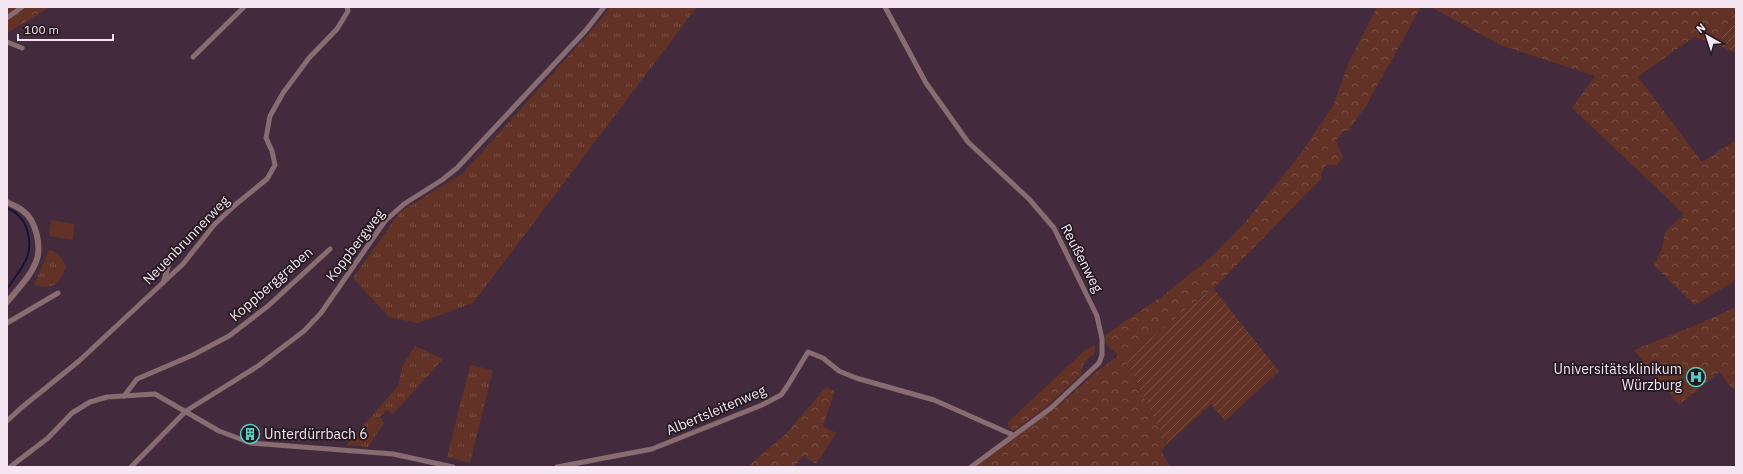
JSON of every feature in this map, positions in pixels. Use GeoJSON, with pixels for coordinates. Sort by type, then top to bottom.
{"type":"FeatureCollection","features":[{"type":"Feature","properties":{"kind":"street"},"geometry":{"type":"LineString","coordinates":[[7,18],[22,7]]}},
{"type":"Feature","properties":{"kind":"street"},"geometry":{"type":"LineString","coordinates":[[193,57],[244,7]]}},
{"type":"Feature","properties":{"kind":"street","name":"Neuenbrunnerweg"},"geometry":{"type":"LineString","coordinates":[[7,421],[79,361],[163,284],[183,264],[214,225],[267,179],[275,165],[272,151],[266,138],[270,116],[283,93],[309,58],[337,29],[348,11],[347,7]]}},
{"type":"Feature","properties":{"kind":"street","name":"Koppbergweg"},"geometry":{"type":"LineString","coordinates":[[131,467],[186,411],[258,366],[304,331],[321,313],[386,221],[404,204],[442,180],[457,168],[587,29],[604,7]]}},
{"type":"Feature","properties":{"kind":"street","name":"Reußenweg"},"geometry":{"type":"LineString","coordinates":[[885,7],[926,83],[968,142],[1029,199],[1054,228],[1097,316],[1102,339],[1102,355],[1099,363],[1051,408],[971,467]]}},
{"type":"Feature","properties":{"kind":"street"},"geometry":{"type":"LineString","coordinates":[[7,42],[22,48]]}},
{"type":"Feature","properties":{"kind":"street"},"geometry":{"type":"LineString","coordinates":[[7,202],[27,215],[34,227],[39,246],[37,260],[29,274],[7,302]]}},
{"type":"Feature","properties":{"kind":"street","name":"Koppberggraben"},"geometry":{"type":"LineString","coordinates":[[124,396],[137,379],[193,355],[229,336],[268,306],[330,249]]}},
{"type":"Feature","properties":{"kind":"street"},"geometry":{"type":"LineString","coordinates":[[163,284],[171,258]]}},
{"type":"Feature","properties":{"kind":"street"},"geometry":{"type":"LineString","coordinates":[[7,323],[58,293]]}},
{"type":"Feature","properties":{"kind":"street","name":"Albertsleitenweg"},"geometry":{"type":"LineString","coordinates":[[557,467],[652,449],[762,405],[781,395],[808,352],[823,358],[840,371],[856,378],[934,400],[1013,435]]}},
{"type":"Feature","properties":{"kind":"street"},"geometry":{"type":"LineString","coordinates":[[10,467],[48,438],[72,413],[90,402],[107,397],[155,394],[219,430],[251,443],[393,454],[453,467]]}},
{"type":"Feature","properties":{"kind":"green space"},"geometry":{"type":"Polygon","coordinates":[[[7,7],[50,7],[7,33],[7,7]]]}},
{"type":"Feature","properties":{"kind":"green space"},"geometry":{"type":"Polygon","coordinates":[[[610,7],[697,7],[473,303],[418,323],[389,317],[353,278],[400,212],[463,173],[598,23],[610,7]]]}},
{"type":"Feature","properties":{"kind":"green space"},"geometry":{"type":"Polygon","coordinates":[[[1377,7],[1421,7],[1366,106],[1349,130],[1343,131],[1336,141],[1343,157],[1337,165],[1326,165],[1321,174],[1321,179],[1219,283],[1125,359],[1167,444],[1161,450],[1170,467],[976,467],[1050,412],[1117,357],[1118,354],[1110,348],[1105,341],[1105,335],[1164,295],[1211,257],[1242,226],[1299,156],[1333,106],[1349,62],[1377,7]]]}},
{"type":"Feature","properties":{"kind":"green space"},"geometry":{"type":"Polygon","coordinates":[[[1431,7],[1736,7],[1718,45],[1694,37],[1638,77],[1702,162],[1736,140],[1736,280],[1695,305],[1654,266],[1662,249],[1665,232],[1684,214],[1572,108],[1595,76],[1500,45],[1431,7]]]}},
{"type":"Feature","properties":{"kind":"green space"},"geometry":{"type":"Polygon","coordinates":[[[1736,9],[1736,53],[1718,45],[1736,9]]]}},
{"type":"Feature","properties":{"kind":"green space"},"geometry":{"type":"Polygon","coordinates":[[[51,220],[75,224],[73,240],[49,236],[51,220]]]}},
{"type":"Feature","properties":{"kind":"green space"},"geometry":{"type":"Polygon","coordinates":[[[49,250],[60,256],[66,267],[54,285],[47,287],[34,285],[49,250]]]}},
{"type":"Feature","properties":{"kind":"green space"},"geometry":{"type":"Polygon","coordinates":[[[1213,288],[1279,371],[1225,421],[1211,404],[1167,444],[1125,359],[1213,288]]]}},
{"type":"Feature","properties":{"kind":"green space","name":"Universitätsklinikum Würzburg"},"geometry":{"type":"Polygon","coordinates":[[[1736,307],[1736,371],[1725,380],[1719,372],[1679,405],[1634,350],[1736,307]]]}},
{"type":"Feature","properties":{"kind":"green space"},"geometry":{"type":"Polygon","coordinates":[[[1095,345],[1095,353],[1084,362],[1081,375],[1044,409],[1012,432],[1007,423],[1085,350],[1095,345]]]}},
{"type":"Feature","properties":{"kind":"green space"},"geometry":{"type":"Polygon","coordinates":[[[415,346],[443,359],[393,414],[387,410],[380,417],[384,423],[368,447],[346,445],[398,386],[403,365],[415,346]]]}},
{"type":"Feature","properties":{"kind":"green space"},"geometry":{"type":"Polygon","coordinates":[[[470,365],[493,370],[470,463],[447,457],[470,365]]]}},
{"type":"Feature","properties":{"kind":"green space"},"geometry":{"type":"Polygon","coordinates":[[[1736,371],[1736,387],[1733,389],[1725,380],[1736,371]]]}},
{"type":"Feature","properties":{"kind":"green space"},"geometry":{"type":"Polygon","coordinates":[[[1691,372],[1699,382],[1683,394],[1675,384],[1691,372]]]}},
{"type":"Feature","properties":{"kind":"green space"},"geometry":{"type":"Polygon","coordinates":[[[826,387],[835,391],[823,426],[836,433],[816,464],[803,456],[794,467],[747,467],[786,434],[826,387]]]}},
{"type":"Feature","properties":{"kind":"waterway"},"geometry":{"type":"LineString","coordinates":[[7,208],[21,218],[29,237],[26,260],[7,289]]}},
{"type":"Feature","properties":{"kind":"place","name":"Universitätsklinikum Würzburg"},"geometry":{"type":"Point","coordinates":[1696,377]}},
{"type":"Feature","properties":{"kind":"place","name":"Unterdürrbach 6"},"geometry":{"type":"Point","coordinates":[250,434]}}]}
